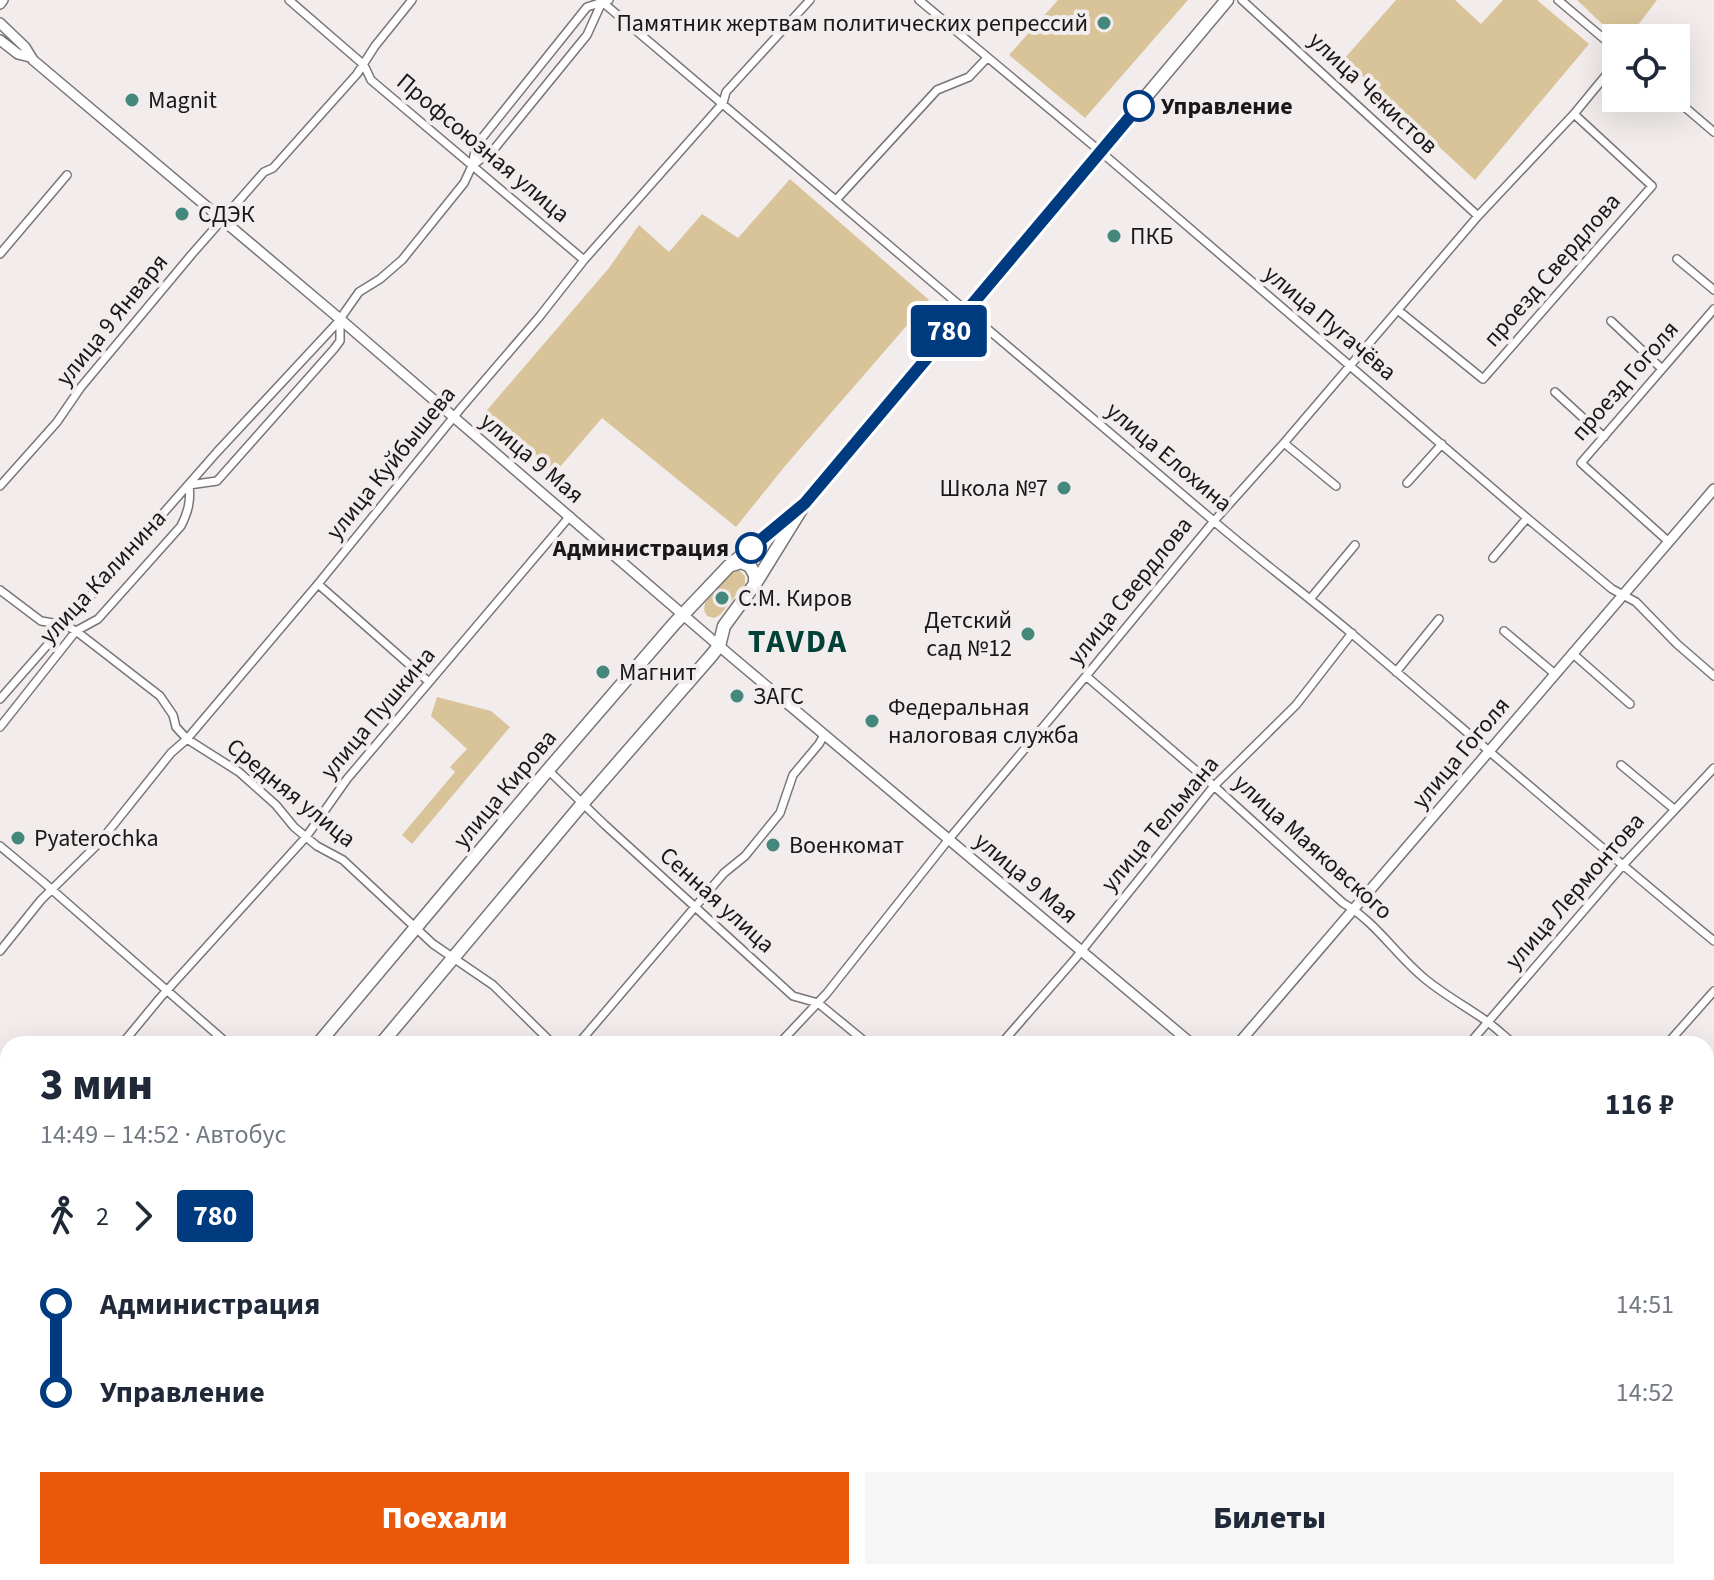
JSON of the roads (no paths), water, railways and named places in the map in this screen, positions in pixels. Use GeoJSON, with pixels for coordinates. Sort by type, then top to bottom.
{"type":"FeatureCollection","features":[{"type":"Feature","properties":{"kind":"main road","name":"улица Кирова"},"geometry":{"type":"LineString","coordinates":[[388,1036],[719,646],[724,626],[755,584],[805,503],[1227,0]]}},
{"type":"Feature","properties":{"kind":"main road","name":"улица Кирова"},"geometry":{"type":"LineString","coordinates":[[325,1036],[683,614],[729,566],[805,503]]}},
{"type":"Feature","properties":{"kind":"main road"},"geometry":{"type":"LineString","coordinates":[[729,566],[741,562],[750,566],[755,575],[755,584]]}},
{"type":"Feature","properties":{"kind":"street","name":"Профсоюзная улица"},"geometry":{"type":"LineString","coordinates":[[289,0],[364,65],[371,80],[584,260]]}},
{"type":"Feature","properties":{"kind":"street","name":"улица 9 Января"},"geometry":{"type":"LineString","coordinates":[[0,486],[57,422],[81,387],[222,220],[264,172],[273,168],[364,65],[375,46],[412,0]]}},
{"type":"Feature","properties":{"kind":"street","name":"улица Куйбышева"},"geometry":{"type":"LineString","coordinates":[[0,951],[51,890],[99,843],[171,753],[187,739],[318,584],[584,260],[723,103],[726,92],[810,0]]}},
{"type":"Feature","properties":{"kind":"street","name":"улица Пугачёва"},"geometry":{"type":"LineString","coordinates":[[919,0],[1527,518],[1612,589],[1646,611],[1677,644],[1714,676]]}},
{"type":"Feature","properties":{"kind":"street","name":"улица Чекистов"},"geometry":{"type":"LineString","coordinates":[[1242,0],[1478,216]]}},
{"type":"Feature","properties":{"kind":"street"},"geometry":{"type":"LineString","coordinates":[[1558,0],[1602,37]]}},
{"type":"Feature","properties":{"kind":"street","name":"улица Елохина"},"geometry":{"type":"LineString","coordinates":[[604,1],[965,311],[1352,633],[1714,941]]}},
{"type":"Feature","properties":{"kind":"street","name":"улица Калинина"},"geometry":{"type":"LineString","coordinates":[[472,166],[495,148],[587,35],[604,1]]}},
{"type":"Feature","properties":{"kind":"street","name":"улица Калинина"},"geometry":{"type":"LineString","coordinates":[[0,699],[237,430],[340,319],[359,292],[402,260],[464,183],[475,151],[491,126],[587,7],[604,1]]}},
{"type":"Feature","properties":{"kind":"street","name":"улица 9 Мая"},"geometry":{"type":"LineString","coordinates":[[0,23],[25,47],[30,57],[719,646],[1182,1036]]}},
{"type":"Feature","properties":{"kind":"street","name":"улица 9 Мая"},"geometry":{"type":"LineString","coordinates":[[0,40],[18,54],[30,57]]}},
{"type":"Feature","properties":{"kind":"street"},"geometry":{"type":"LineString","coordinates":[[836,200],[937,90],[969,77],[987,58]]}},
{"type":"Feature","properties":{"kind":"street","name":"улица Свердлова"},"geometry":{"type":"LineString","coordinates":[[787,1036],[818,1003],[949,839],[1214,521],[1399,311],[1478,216],[1602,80]]}},
{"type":"Feature","properties":{"kind":"street"},"geometry":{"type":"LineString","coordinates":[[1690,112],[1714,132]]}},
{"type":"Feature","properties":{"kind":"street","name":"проезд Свердлова"},"geometry":{"type":"LineString","coordinates":[[1399,311],[1483,379],[1652,186],[1574,114]]}},
{"type":"Feature","properties":{"kind":"street"},"geometry":{"type":"LineString","coordinates":[[0,254],[67,175]]}},
{"type":"Feature","properties":{"kind":"street"},"geometry":{"type":"LineString","coordinates":[[1677,259],[1714,290]]}},
{"type":"Feature","properties":{"kind":"street","name":"проезд Гоголя"},"geometry":{"type":"LineString","coordinates":[[1669,542],[1581,463],[1714,309]]}},
{"type":"Feature","properties":{"kind":"street","name":"улица Калинина"},"geometry":{"type":"LineString","coordinates":[[189,485],[217,481],[340,341],[340,319]]}},
{"type":"Feature","properties":{"kind":"street"},"geometry":{"type":"LineString","coordinates":[[1611,321],[1662,369]]}},
{"type":"Feature","properties":{"kind":"street"},"geometry":{"type":"LineString","coordinates":[[1555,392],[1604,437]]}},
{"type":"Feature","properties":{"kind":"street"},"geometry":{"type":"LineString","coordinates":[[1284,443],[1336,486]]}},
{"type":"Feature","properties":{"kind":"street"},"geometry":{"type":"LineString","coordinates":[[1407,483],[1442,444]]}},
{"type":"Feature","properties":{"kind":"street","name":"улица Калинина"},"geometry":{"type":"LineString","coordinates":[[0,727],[76,631],[98,619],[181,526],[188,511],[189,485]]}},
{"type":"Feature","properties":{"kind":"street","name":"улица Гоголя"},"geometry":{"type":"LineString","coordinates":[[1245,1036],[1714,489]]}},
{"type":"Feature","properties":{"kind":"street","name":"улица Пушкина"},"geometry":{"type":"LineString","coordinates":[[129,1036],[306,837],[347,779],[570,516]]}},
{"type":"Feature","properties":{"kind":"street"},"geometry":{"type":"LineString","coordinates":[[1493,558],[1527,518]]}},
{"type":"Feature","properties":{"kind":"street"},"geometry":{"type":"LineString","coordinates":[[1310,599],[1355,545]]}},
{"type":"Feature","properties":{"kind":"street"},"geometry":{"type":"LineString","coordinates":[[318,584],[429,682]]}},
{"type":"Feature","properties":{"kind":"street","name":"Средняя улица"},"geometry":{"type":"LineString","coordinates":[[0,590],[41,621],[65,625],[76,631],[160,696],[173,715],[176,727],[187,739],[239,772],[276,805],[294,827],[317,846],[343,860],[415,929],[493,985],[545,1036]]}},
{"type":"Feature","properties":{"kind":"street"},"geometry":{"type":"LineString","coordinates":[[1396,672],[1439,619]]}},
{"type":"Feature","properties":{"kind":"street"},"geometry":{"type":"LineString","coordinates":[[1504,631],[1555,674]]}},
{"type":"Feature","properties":{"kind":"street","name":"улица Тельмана"},"geometry":{"type":"LineString","coordinates":[[1008,1036],[1214,786],[1296,705],[1352,633]]}},
{"type":"Feature","properties":{"kind":"street"},"geometry":{"type":"LineString","coordinates":[[1572,653],[1630,704]]}},
{"type":"Feature","properties":{"kind":"street","name":"улица Маяковского"},"geometry":{"type":"LineString","coordinates":[[1086,676],[1343,903],[1379,930],[1424,978],[1505,1036]]}},
{"type":"Feature","properties":{"kind":"street"},"geometry":{"type":"LineString","coordinates":[[585,1036],[724,873],[745,856],[780,813],[793,775],[824,735]]}},
{"type":"Feature","properties":{"kind":"street"},"geometry":{"type":"LineString","coordinates":[[1621,765],[1674,809]]}},
{"type":"Feature","properties":{"kind":"street","name":"улица Лермонтова"},"geometry":{"type":"LineString","coordinates":[[1476,1036],[1623,865],[1714,768]]}},
{"type":"Feature","properties":{"kind":"street","name":"Сенная улица"},"geometry":{"type":"LineString","coordinates":[[548,770],[793,996],[818,1003],[858,1036]]}},
{"type":"Feature","properties":{"kind":"street"},"geometry":{"type":"LineString","coordinates":[[0,846],[219,1036]]}},
{"type":"Feature","properties":{"kind":"street"},"geometry":{"type":"LineString","coordinates":[[1674,1036],[1714,991]]}},
{"type":"Feature","properties":{"kind":"place","name":"Памятник жертвам политических репрессий"},"geometry":{"type":"Point","coordinates":[1104,23]}},
{"type":"Feature","properties":{"kind":"place","name":"Magnit"},"geometry":{"type":"Point","coordinates":[132,100]}},
{"type":"Feature","properties":{"kind":"place","name":"Управление"},"geometry":{"type":"Point","coordinates":[1139,106]}},
{"type":"Feature","properties":{"kind":"place","name":"СДЭК"},"geometry":{"type":"Point","coordinates":[182,214]}},
{"type":"Feature","properties":{"kind":"place","name":"ПКБ"},"geometry":{"type":"Point","coordinates":[1114,236]}},
{"type":"Feature","properties":{"kind":"place","name":"Школа №7"},"geometry":{"type":"Point","coordinates":[1064,488]}},
{"type":"Feature","properties":{"kind":"place","name":"Администрация"},"geometry":{"type":"Point","coordinates":[751,548]}},
{"type":"Feature","properties":{"kind":"place","name":"С.М. Киров"},"geometry":{"type":"Point","coordinates":[722,598]}},
{"type":"Feature","properties":{"kind":"place","name":"Детский сад №12"},"geometry":{"type":"Point","coordinates":[1028,634]}},
{"type":"Feature","properties":{"kind":"place","name":"Магнит"},"geometry":{"type":"Point","coordinates":[603,672]}},
{"type":"Feature","properties":{"kind":"place","name":"ЗАГС"},"geometry":{"type":"Point","coordinates":[737,696]}},
{"type":"Feature","properties":{"kind":"place","name":"Федеральная налоговая служба"},"geometry":{"type":"Point","coordinates":[872,721]}},
{"type":"Feature","properties":{"kind":"place","name":"Pyaterochka"},"geometry":{"type":"Point","coordinates":[18,838]}},
{"type":"Feature","properties":{"kind":"place","name":"Военкомат"},"geometry":{"type":"Point","coordinates":[773,845]}},
{"type":"Feature","properties":{"kind":"district","name":"TAVDA"},"geometry":{"type":"Point","coordinates":[798,642]}}]}
